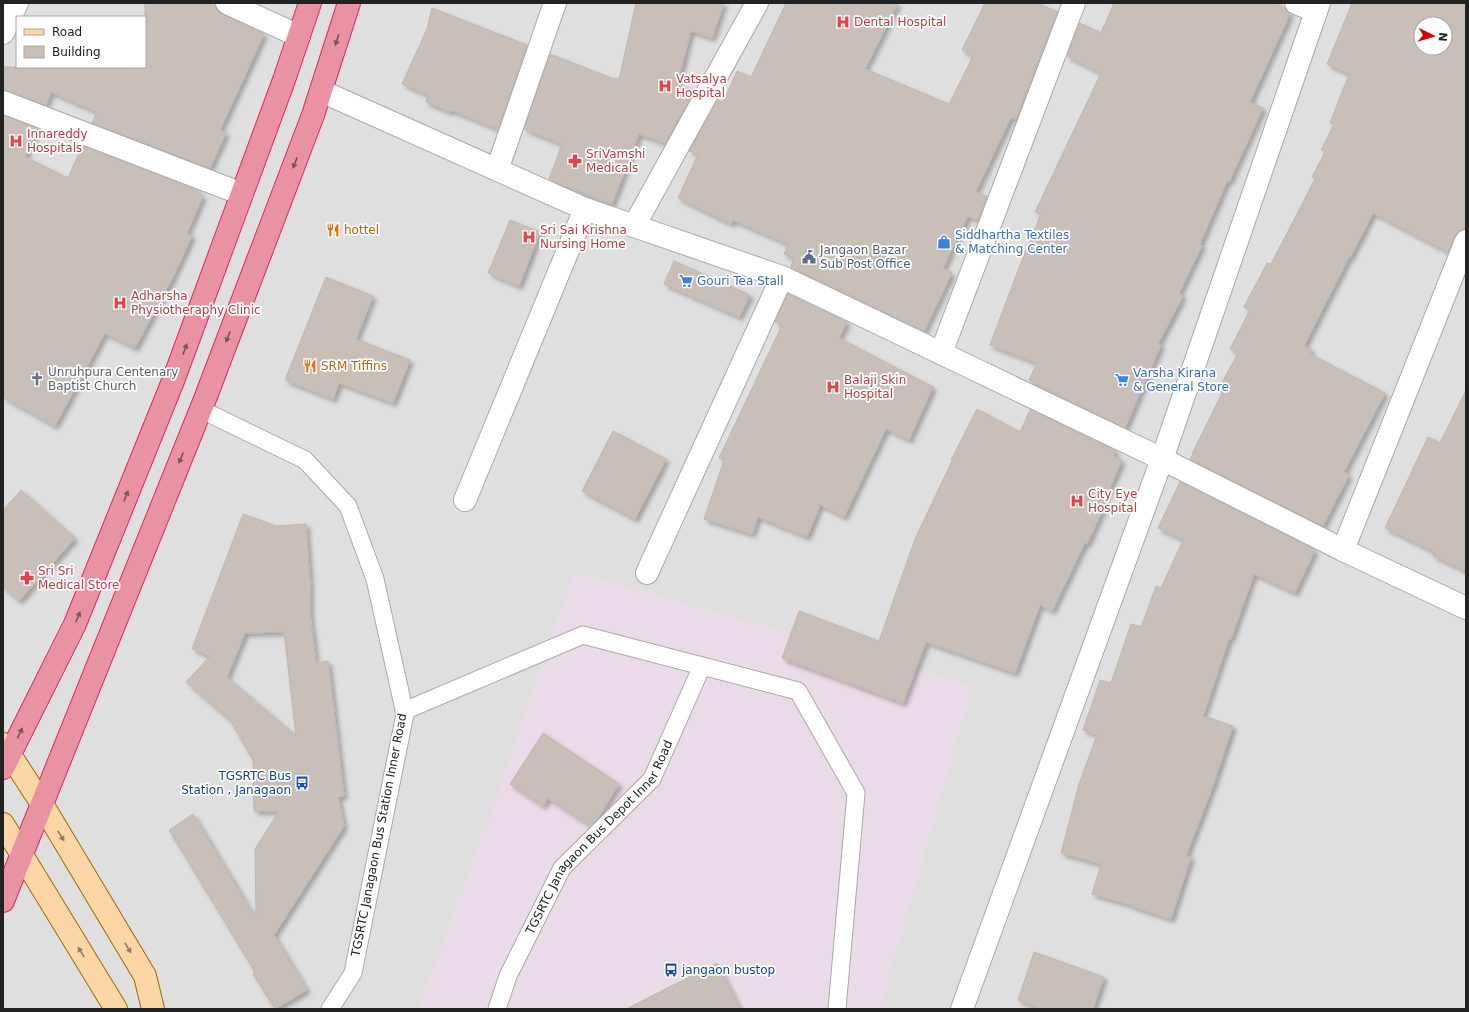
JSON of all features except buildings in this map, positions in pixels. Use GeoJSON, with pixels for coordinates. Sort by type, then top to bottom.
{"type":"FeatureCollection","features":[{"type":"Feature","properties":{"kind":"highway"},"geometry":{"type":"LineString","coordinates":[[5,755],[75,624],[173,381],[284,80],[310,3]]}},
{"type":"Feature","properties":{"kind":"highway"},"geometry":{"type":"LineString","coordinates":[[3,901],[200,409],[313,114],[349,3]]}},
{"type":"Feature","properties":{"kind":"main road"},"geometry":{"type":"LineString","coordinates":[[5,755],[42,804],[144,976],[153,1009]]}},
{"type":"Feature","properties":{"kind":"main road"},"geometry":{"type":"LineString","coordinates":[[3,824],[116,1009]]}},
{"type":"Feature","properties":{"kind":"street"},"geometry":{"type":"LineString","coordinates":[[3,33],[17,3]]}},
{"type":"Feature","properties":{"kind":"street"},"geometry":{"type":"LineString","coordinates":[[227,3],[299,36]]}},
{"type":"Feature","properties":{"kind":"street"},"geometry":{"type":"LineString","coordinates":[[497,170],[555,3]]}},
{"type":"Feature","properties":{"kind":"street"},"geometry":{"type":"LineString","coordinates":[[634,226],[757,3]]}},
{"type":"Feature","properties":{"kind":"street"},"geometry":{"type":"LineString","coordinates":[[941,353],[1074,3]]}},
{"type":"Feature","properties":{"kind":"street"},"geometry":{"type":"LineString","coordinates":[[962,1009],[1162,459],[1318,7],[1296,3]]}},
{"type":"Feature","properties":{"kind":"street"},"geometry":{"type":"LineString","coordinates":[[321,91],[585,210],[782,277],[1162,459],[1343,550],[1466,608]]}},
{"type":"Feature","properties":{"kind":"street"},"geometry":{"type":"LineString","coordinates":[[3,102],[242,194]]}},
{"type":"Feature","properties":{"kind":"street"},"geometry":{"type":"LineString","coordinates":[[465,500],[585,210]]}},
{"type":"Feature","properties":{"kind":"street"},"geometry":{"type":"LineString","coordinates":[[1343,550],[1466,241]]}},
{"type":"Feature","properties":{"kind":"street"},"geometry":{"type":"LineString","coordinates":[[647,573],[782,277]]}},
{"type":"Feature","properties":{"kind":"lane","name":"TGSRTC Janagaon Bus Station Inner Road"},"geometry":{"type":"LineString","coordinates":[[200,409],[305,460],[348,506],[375,579],[405,714],[353,973],[330,1009]]}},
{"type":"Feature","properties":{"kind":"lane"},"geometry":{"type":"LineString","coordinates":[[404,711],[583,635],[798,691],[856,793],[837,1009]]}},
{"type":"Feature","properties":{"kind":"lane","name":"TGSRTC Janagaon Bus Depot Inner Road"},"geometry":{"type":"LineString","coordinates":[[497,1009],[508,976],[562,868],[652,779],[702,666]]}},
{"type":"Feature","properties":{"kind":"shaded area"},"geometry":{"type":"Polygon","coordinates":[[[3,3],[1466,3],[1466,1009],[3,1009],[3,3]]]}},
{"type":"Feature","properties":{"kind":"shaded area"},"geometry":{"type":"Polygon","coordinates":[[[574,572],[972,686],[880,1009],[418,1009],[488,822],[574,572]]]}},
{"type":"Feature","properties":{"kind":"place","name":"Dental Hospital"},"geometry":{"type":"Point","coordinates":[843,22]}},
{"type":"Feature","properties":{"kind":"place","name":"Vatsalya Hospital"},"geometry":{"type":"Point","coordinates":[665,86]}},
{"type":"Feature","properties":{"kind":"place","name":"Innareddy Hospitals"},"geometry":{"type":"Point","coordinates":[16,141]}},
{"type":"Feature","properties":{"kind":"place","name":"SriVamshi Medicals"},"geometry":{"type":"Point","coordinates":[575,161]}},
{"type":"Feature","properties":{"kind":"place","name":"hottel"},"geometry":{"type":"Point","coordinates":[333,230]}},
{"type":"Feature","properties":{"kind":"place","name":"Sri Sai Krishna Nursing Home"},"geometry":{"type":"Point","coordinates":[529,237]}},
{"type":"Feature","properties":{"kind":"place","name":"Siddhartha Textiles & Matching Center"},"geometry":{"type":"Point","coordinates":[944,242]}},
{"type":"Feature","properties":{"kind":"place","name":"Jangaon Bazar Sub Post Office"},"geometry":{"type":"Point","coordinates":[809,257]}},
{"type":"Feature","properties":{"kind":"place","name":"Gouri Tea Stall"},"geometry":{"type":"Point","coordinates":[686,281]}},
{"type":"Feature","properties":{"kind":"place","name":"Adharsha Physiotheraphy Clinic"},"geometry":{"type":"Point","coordinates":[120,303]}},
{"type":"Feature","properties":{"kind":"place","name":"SRM Tiffins"},"geometry":{"type":"Point","coordinates":[310,366]}},
{"type":"Feature","properties":{"kind":"place","name":"Unruhpura Centenary Baptist Church"},"geometry":{"type":"Point","coordinates":[37,379]}},
{"type":"Feature","properties":{"kind":"place","name":"Varsha Kirana & General Store"},"geometry":{"type":"Point","coordinates":[1122,380]}},
{"type":"Feature","properties":{"kind":"place","name":"Balaji Skin Hospital"},"geometry":{"type":"Point","coordinates":[833,387]}},
{"type":"Feature","properties":{"kind":"place","name":"City Eye Hospital"},"geometry":{"type":"Point","coordinates":[1077,501]}},
{"type":"Feature","properties":{"kind":"place","name":"Sri Sri Medical Store"},"geometry":{"type":"Point","coordinates":[27,578]}},
{"type":"Feature","properties":{"kind":"place","name":"TGSRTC Bus Station , Janagaon"},"geometry":{"type":"Point","coordinates":[302,783]}},
{"type":"Feature","properties":{"kind":"place","name":"jangaon bustop"},"geometry":{"type":"Point","coordinates":[671,970]}}]}
